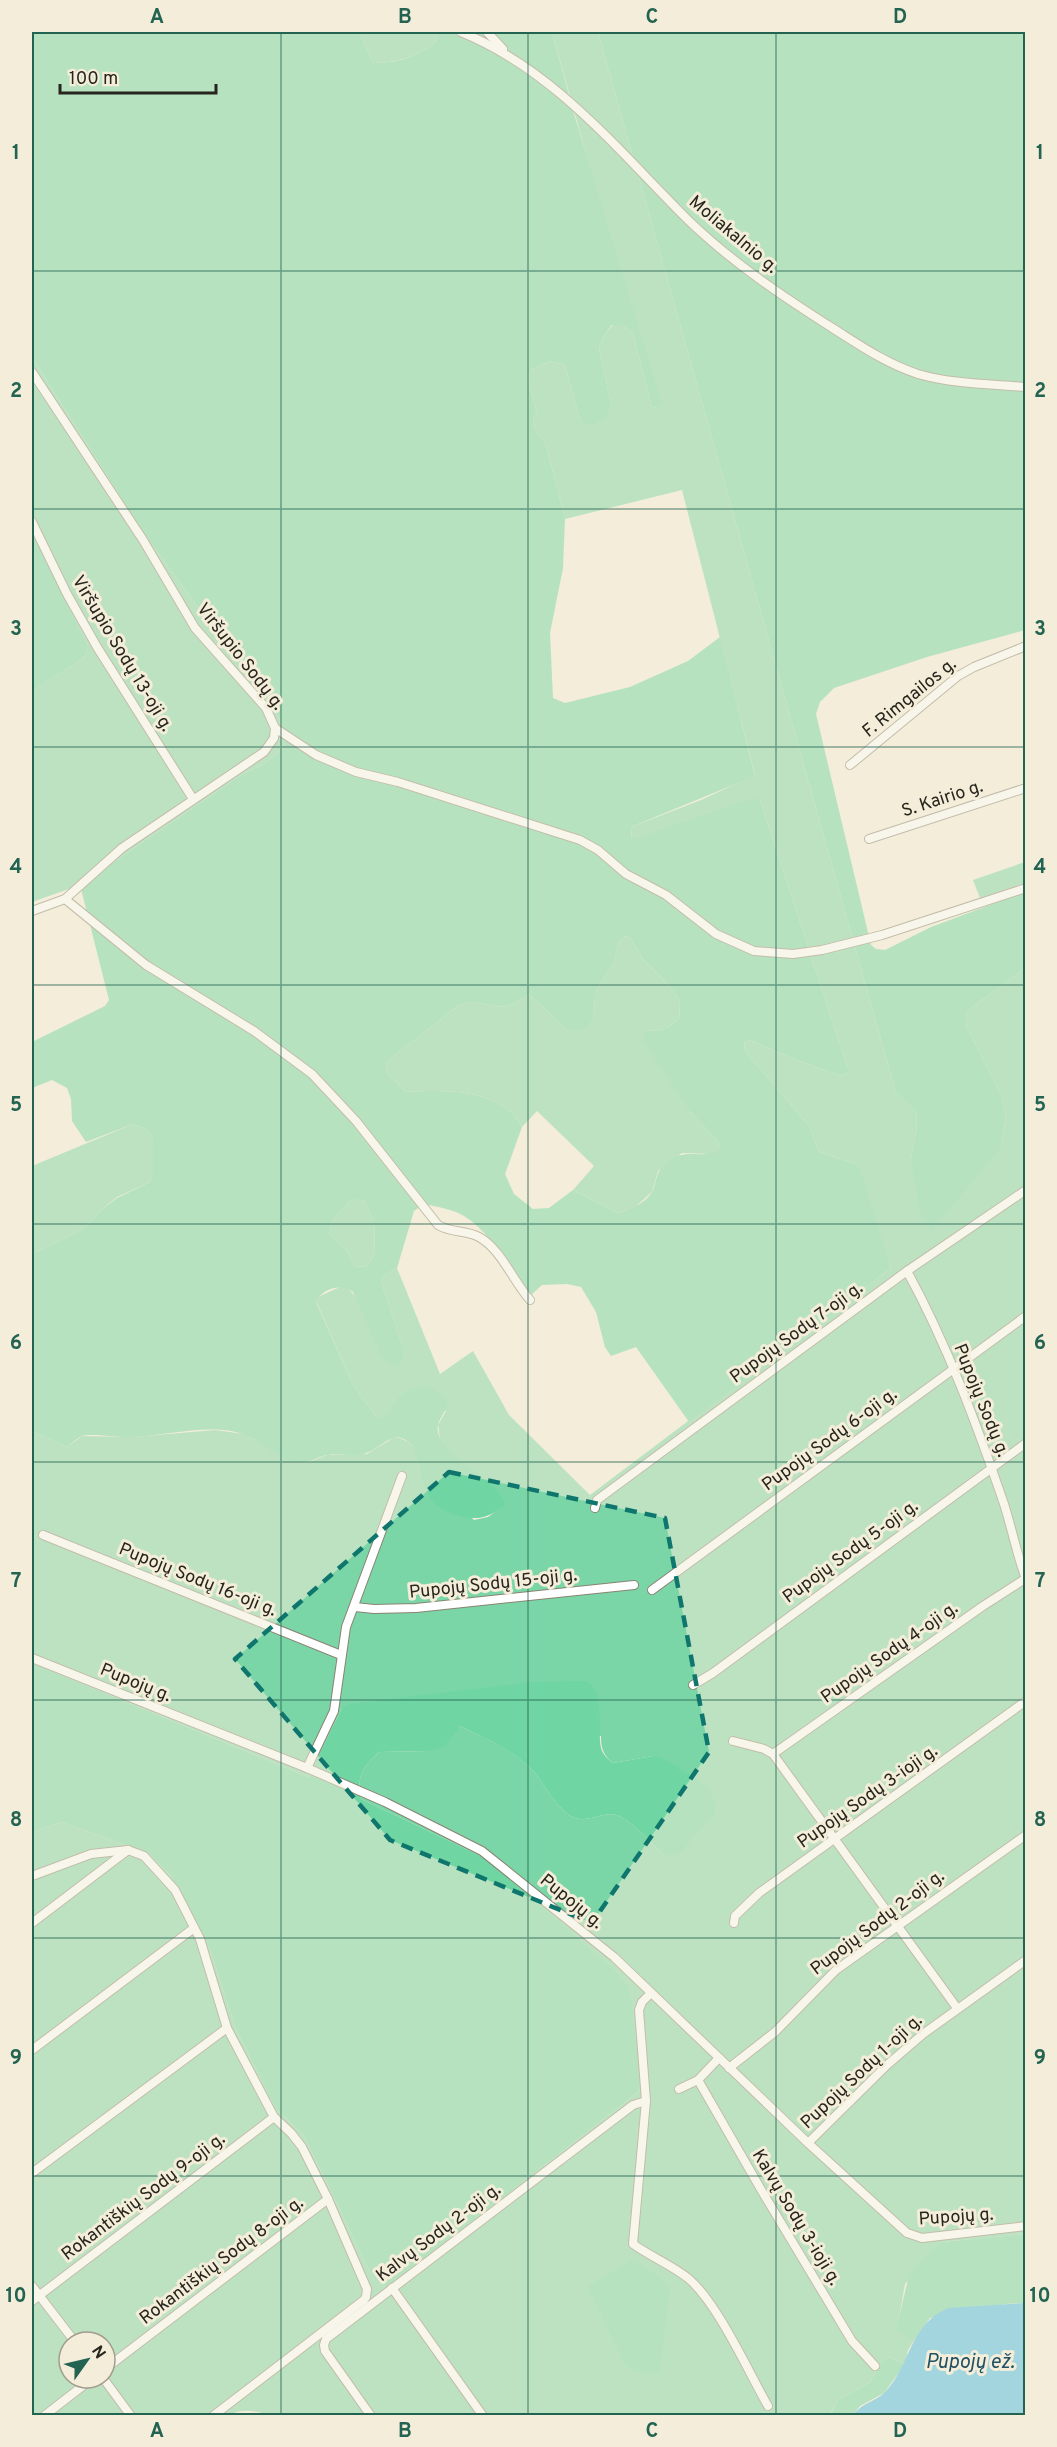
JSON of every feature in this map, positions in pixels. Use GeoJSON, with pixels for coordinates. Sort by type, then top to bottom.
{"type":"FeatureCollection","features":[{"type":"Feature","properties":{"kind":"street","name":"Moliakalnio g."},"geometry":{"type":"LineString","coordinates":[[462,32],[505,52],[538,75],[585,114],[687,219],[721,250],[799,307],[873,353],[918,374],[948,380],[1026,387]]}},
{"type":"Feature","properties":{"kind":"street"},"geometry":{"type":"LineString","coordinates":[[487,32],[505,52]]}},
{"type":"Feature","properties":{"kind":"street","name":"Viršupio Sodų g."},"geometry":{"type":"LineString","coordinates":[[32,372],[143,540],[195,628],[266,708],[275,728],[274,738],[264,752],[122,848],[65,899],[32,911]]}},
{"type":"Feature","properties":{"kind":"street","name":"Viršupio Sodų 13-oji g."},"geometry":{"type":"LineString","coordinates":[[32,522],[67,594],[97,647],[193,798]]}},
{"type":"Feature","properties":{"kind":"street","name":"F. Rimgailos g."},"geometry":{"type":"LineString","coordinates":[[850,765],[958,676],[1026,646]]}},
{"type":"Feature","properties":{"kind":"street"},"geometry":{"type":"LineString","coordinates":[[275,728],[316,755],[356,772],[398,782],[580,840],[598,850],[626,874],[666,895],[716,934],[754,951],[793,954],[822,950],[882,935],[1026,888]]}},
{"type":"Feature","properties":{"kind":"street","name":"S. Kairio g."},"geometry":{"type":"LineString","coordinates":[[869,840],[1026,788]]}},
{"type":"Feature","properties":{"kind":"street"},"geometry":{"type":"LineString","coordinates":[[65,899],[146,965],[254,1031],[312,1074],[356,1121],[438,1225],[446,1230],[479,1237],[491,1247],[530,1300]]}},
{"type":"Feature","properties":{"kind":"street","name":"Pupojų Sodų 7-oji g."},"geometry":{"type":"LineString","coordinates":[[595,1508],[597,1500],[907,1271],[1026,1190]]}},
{"type":"Feature","properties":{"kind":"street","name":"Pupojų Sodų g."},"geometry":{"type":"LineString","coordinates":[[907,1271],[927,1308],[954,1370],[1005,1507],[1025,1575]]}},
{"type":"Feature","properties":{"kind":"street","name":"Pupojų Sodų 6-oji g."},"geometry":{"type":"LineString","coordinates":[[652,1590],[1026,1316]]}},
{"type":"Feature","properties":{"kind":"street","name":"Pupojų Sodų 5-oji g."},"geometry":{"type":"LineString","coordinates":[[693,1685],[713,1673],[1026,1443]]}},
{"type":"Feature","properties":{"kind":"street"},"geometry":{"type":"LineString","coordinates":[[307,1768],[334,1711],[346,1627],[402,1476]]}},
{"type":"Feature","properties":{"kind":"street","name":"Pupojų Sodų 16-oji g."},"geometry":{"type":"LineString","coordinates":[[43,1535],[341,1655]]}},
{"type":"Feature","properties":{"kind":"street","name":"Pupojų Sodų 4-oji g."},"geometry":{"type":"LineString","coordinates":[[773,1754],[1025,1575]]}},
{"type":"Feature","properties":{"kind":"street","name":"Pupojų Sodų 15-oji g."},"geometry":{"type":"LineString","coordinates":[[355,1607],[416,1608],[634,1585]]}},
{"type":"Feature","properties":{"kind":"street","name":"Pupojų g."},"geometry":{"type":"LineString","coordinates":[[32,1658],[307,1768],[385,1802],[482,1851],[605,1950],[808,2144],[915,2238],[934,2238],[1026,2226]]}},
{"type":"Feature","properties":{"kind":"street","name":"Pupojų Sodų 3-ioji g."},"geometry":{"type":"LineString","coordinates":[[734,1923],[735,1916],[759,1893],[1026,1701]]}},
{"type":"Feature","properties":{"kind":"street"},"geometry":{"type":"LineString","coordinates":[[733,1741],[764,1749],[773,1754],[957,2008]]}},
{"type":"Feature","properties":{"kind":"street","name":"Pupojų Sodų 2-oji g."},"geometry":{"type":"LineString","coordinates":[[729,2068],[775,2032],[836,1970],[1026,1835]]}},
{"type":"Feature","properties":{"kind":"street"},"geometry":{"type":"LineString","coordinates":[[32,1923],[128,1850]]}},
{"type":"Feature","properties":{"kind":"street"},"geometry":{"type":"LineString","coordinates":[[32,1876],[91,1854],[128,1850],[144,1856],[175,1890],[204,1951],[227,2028],[274,2117],[298,2139],[328,2199],[367,2289],[364,2300],[213,2415]]}},
{"type":"Feature","properties":{"kind":"street"},"geometry":{"type":"LineString","coordinates":[[32,2050],[194,1928]]}},
{"type":"Feature","properties":{"kind":"street","name":"Pupojų Sodų 1-oji g."},"geometry":{"type":"LineString","coordinates":[[808,2144],[887,2065],[957,2008],[1026,1960]]}},
{"type":"Feature","properties":{"kind":"street"},"geometry":{"type":"LineString","coordinates":[[651,1993],[642,2002],[639,2010],[646,2101],[633,2244],[678,2271],[695,2286],[714,2311],[768,2406]]}},
{"type":"Feature","properties":{"kind":"street"},"geometry":{"type":"LineString","coordinates":[[32,2173],[227,2028]]}},
{"type":"Feature","properties":{"kind":"street"},"geometry":{"type":"LineString","coordinates":[[679,2089],[698,2080],[719,2058]]}},
{"type":"Feature","properties":{"kind":"street","name":"Kalvų Sodų 3-ioji g."},"geometry":{"type":"LineString","coordinates":[[698,2080],[852,2341],[875,2366]]}},
{"type":"Feature","properties":{"kind":"street","name":"Kalvų Sodų 2-oji g."},"geometry":{"type":"LineString","coordinates":[[371,2415],[325,2351],[326,2339],[633,2105],[646,2101]]}},
{"type":"Feature","properties":{"kind":"street","name":"Rokantiškių Sodų 9-oji g."},"geometry":{"type":"LineString","coordinates":[[35,2298],[274,2117]]}},
{"type":"Feature","properties":{"kind":"street","name":"Rokantiškių Sodų 8-oji g."},"geometry":{"type":"LineString","coordinates":[[117,2359],[328,2199]]}},
{"type":"Feature","properties":{"kind":"street"},"geometry":{"type":"LineString","coordinates":[[32,2286],[35,2298],[64,2330]]}},
{"type":"Feature","properties":{"kind":"street"},"geometry":{"type":"LineString","coordinates":[[392,2288],[483,2415]]}},
{"type":"Feature","properties":{"kind":"street"},"geometry":{"type":"LineString","coordinates":[[44,2415],[77,2390]]}},
{"type":"Feature","properties":{"kind":"street"},"geometry":{"type":"LineString","coordinates":[[112,2390],[131,2415]]}},
{"type":"Feature","properties":{"kind":"highlighted area"},"geometry":{"type":"Polygon","coordinates":[[[449,1472],[665,1518],[709,1752],[592,1923],[390,1840],[235,1659],[449,1472]]]}},
{"type":"Feature","properties":{"kind":"green space"},"geometry":{"type":"Polygon","coordinates":[[[32,32],[359,32],[373,63],[391,62],[420,52],[435,43],[438,32],[552,32],[575,117],[662,404],[657,408],[652,407],[633,334],[623,325],[612,325],[599,348],[611,404],[607,417],[590,426],[580,420],[565,365],[550,361],[530,370],[529,385],[537,412],[533,421],[537,433],[545,442],[565,519],[563,568],[550,633],[553,698],[565,703],[630,687],[688,661],[720,637],[755,776],[631,827],[632,840],[752,798],[760,800],[849,1072],[842,1076],[796,1060],[750,1040],[744,1043],[745,1051],[809,1126],[819,1152],[853,1163],[860,1169],[891,1268],[689,1422],[636,1347],[611,1356],[605,1347],[596,1312],[581,1287],[567,1284],[542,1285],[531,1295],[484,1232],[464,1216],[445,1208],[424,1204],[414,1211],[397,1268],[385,1275],[381,1281],[405,1354],[400,1363],[393,1366],[382,1358],[353,1292],[343,1288],[333,1288],[323,1293],[316,1302],[353,1385],[377,1418],[385,1418],[397,1399],[410,1390],[431,1388],[443,1396],[448,1403],[438,1425],[438,1434],[458,1459],[495,1488],[506,1505],[484,1517],[460,1516],[443,1509],[432,1500],[425,1488],[415,1452],[410,1443],[401,1438],[389,1440],[364,1454],[328,1455],[298,1463],[233,1431],[205,1430],[132,1437],[87,1435],[80,1437],[67,1447],[32,1431],[32,1254],[76,1233],[117,1198],[148,1183],[153,1176],[153,1138],[146,1129],[133,1124],[86,1142],[72,1121],[71,1099],[67,1088],[52,1080],[32,1088],[32,1042],[105,1006],[109,1000],[80,885],[241,775],[264,764],[286,746],[286,736],[273,709],[142,531],[32,357],[32,32]],[[625,936],[619,941],[614,963],[595,994],[594,1018],[584,1029],[567,1030],[529,994],[517,1002],[500,1007],[470,1003],[459,1005],[386,1062],[388,1074],[406,1092],[437,1091],[471,1094],[487,1098],[513,1114],[522,1127],[505,1174],[514,1194],[533,1209],[549,1208],[573,1190],[618,1213],[647,1199],[653,1190],[659,1171],[668,1161],[682,1155],[705,1154],[718,1150],[719,1142],[690,1112],[643,1041],[645,1031],[666,1029],[680,1018],[679,999],[643,959],[630,938],[625,936]],[[351,1199],[334,1219],[329,1234],[348,1252],[354,1266],[366,1267],[375,1254],[374,1221],[363,1199],[351,1199]]]}},
{"type":"Feature","properties":{"kind":"green space"},"geometry":{"type":"Polygon","coordinates":[[[359,32],[438,32],[435,43],[420,52],[390,62],[373,63],[359,32]]]}},
{"type":"Feature","properties":{"kind":"green space"},"geometry":{"type":"Polygon","coordinates":[[[552,32],[598,32],[896,1093],[916,1110],[917,1126],[911,1158],[1001,1147],[1006,1117],[1002,1097],[965,1024],[965,1015],[971,1008],[1025,968],[1025,2234],[941,2242],[905,2284],[897,2330],[913,2342],[908,2350],[905,2364],[889,2357],[881,2362],[870,2382],[837,2401],[830,2415],[269,2416],[248,2411],[232,2413],[228,2416],[32,2415],[32,1832],[62,1822],[149,1854],[170,1875],[211,1953],[236,2029],[275,2108],[303,2134],[374,2280],[392,2285],[639,2091],[641,2085],[483,1857],[361,1799],[359,1784],[362,1772],[379,1752],[428,1751],[460,1726],[495,1743],[520,1759],[532,1770],[565,1812],[580,1819],[608,1815],[621,1817],[666,1856],[653,1756],[613,1763],[603,1751],[601,1736],[342,1708],[308,1777],[32,1663],[32,1431],[67,1447],[82,1436],[133,1437],[215,1430],[244,1434],[296,1463],[309,1462],[327,1455],[367,1454],[393,1438],[400,1438],[408,1442],[416,1451],[419,1468],[474,1520],[488,1517],[505,1505],[500,1495],[453,1456],[440,1439],[438,1425],[446,1411],[390,1414],[384,1419],[377,1418],[353,1385],[316,1301],[318,1297],[342,1286],[347,1287],[405,1354],[381,1281],[385,1275],[397,1268],[440,1374],[473,1351],[509,1415],[590,1495],[891,1268],[853,1163],[819,1152],[809,1126],[745,1051],[744,1043],[750,1040],[796,1060],[842,1076],[849,1072],[760,800],[632,841],[631,827],[701,800],[755,775],[682,490],[565,519],[545,442],[537,433],[533,421],[537,412],[529,385],[530,370],[550,361],[565,365],[580,420],[611,404],[599,348],[605,334],[613,325],[623,325],[633,334],[652,407],[657,408],[552,32]]]}},
{"type":"Feature","properties":{"kind":"green space"},"geometry":{"type":"Polygon","coordinates":[[[598,32],[1025,32],[1025,630],[927,657],[834,688],[820,702],[816,714],[871,945],[876,949],[885,950],[931,927],[1025,892],[1025,968],[971,1008],[965,1015],[965,1024],[1002,1097],[1006,1117],[1001,1147],[932,1231],[919,1211],[911,1158],[917,1126],[916,1111],[896,1093],[598,32]]]}},
{"type":"Feature","properties":{"kind":"green space"},"geometry":{"type":"Polygon","coordinates":[[[32,357],[142,531],[279,718],[286,736],[286,746],[264,764],[241,775],[80,885],[32,902],[32,693],[83,658],[88,645],[32,533],[32,357]]]}},
{"type":"Feature","properties":{"kind":"green space"},"geometry":{"type":"Polygon","coordinates":[[[32,533],[88,645],[83,658],[32,693],[32,533]]]}},
{"type":"Feature","properties":{"kind":"green space"},"geometry":{"type":"Polygon","coordinates":[[[1025,862],[1025,883],[980,898],[973,880],[1025,862]]]}},
{"type":"Feature","properties":{"kind":"green space"},"geometry":{"type":"Polygon","coordinates":[[[624,936],[630,938],[643,959],[679,999],[680,1018],[666,1029],[646,1031],[690,1112],[719,1142],[718,1151],[711,1154],[682,1153],[658,1171],[652,1192],[635,1207],[618,1213],[573,1190],[594,1166],[537,1111],[522,1127],[513,1114],[487,1098],[454,1092],[406,1092],[388,1074],[386,1062],[459,1005],[479,1003],[500,1007],[517,1002],[529,994],[567,1030],[594,1018],[595,994],[614,963],[619,941],[624,936]]]}},
{"type":"Feature","properties":{"kind":"green space"},"geometry":{"type":"Polygon","coordinates":[[[133,1124],[146,1129],[153,1138],[153,1176],[148,1183],[117,1197],[89,1224],[76,1233],[32,1254],[32,1166],[133,1124]]]}},
{"type":"Feature","properties":{"kind":"green space"},"geometry":{"type":"Polygon","coordinates":[[[351,1199],[363,1199],[374,1221],[375,1254],[366,1267],[354,1266],[348,1252],[329,1234],[334,1219],[351,1199]]]}},
{"type":"Feature","properties":{"kind":"green space"},"geometry":{"type":"Polygon","coordinates":[[[32,1663],[308,1777],[342,1708],[351,1704],[531,1682],[586,1681],[596,1693],[600,1712],[601,1748],[609,1760],[613,1763],[653,1756],[665,1759],[709,1788],[716,1805],[714,1815],[678,1855],[666,1856],[621,1817],[608,1815],[580,1819],[573,1817],[560,1807],[532,1770],[520,1759],[495,1743],[460,1726],[444,1747],[428,1751],[379,1752],[362,1772],[359,1784],[361,1799],[483,1857],[612,1968],[628,1987],[631,1999],[641,2085],[639,2091],[392,2285],[382,2285],[374,2280],[303,2134],[275,2108],[236,2029],[211,1953],[170,1875],[149,1854],[62,1822],[32,1832],[32,1663]]]}},
{"type":"Feature","properties":{"kind":"green space"},"geometry":{"type":"Polygon","coordinates":[[[1025,2234],[1025,2303],[1006,2304],[930,2318],[913,2342],[896,2330],[909,2275],[941,2242],[1025,2234]]]}},
{"type":"Feature","properties":{"kind":"green space"},"geometry":{"type":"Polygon","coordinates":[[[631,2260],[636,2260],[667,2283],[670,2288],[660,2371],[646,2373],[625,2365],[588,2288],[631,2260]]]}},
{"type":"Feature","properties":{"kind":"green space"},"geometry":{"type":"Polygon","coordinates":[[[889,2357],[905,2364],[884,2393],[860,2406],[853,2415],[830,2416],[837,2401],[870,2382],[881,2362],[889,2357]]]}},
{"type":"Feature","properties":{"kind":"water","name":"Pupojų ež."},"geometry":{"type":"Polygon","coordinates":[[[1025,2303],[1025,2415],[853,2415],[886,2391],[901,2369],[925,2324],[935,2315],[948,2308],[1025,2303]]]}}]}
